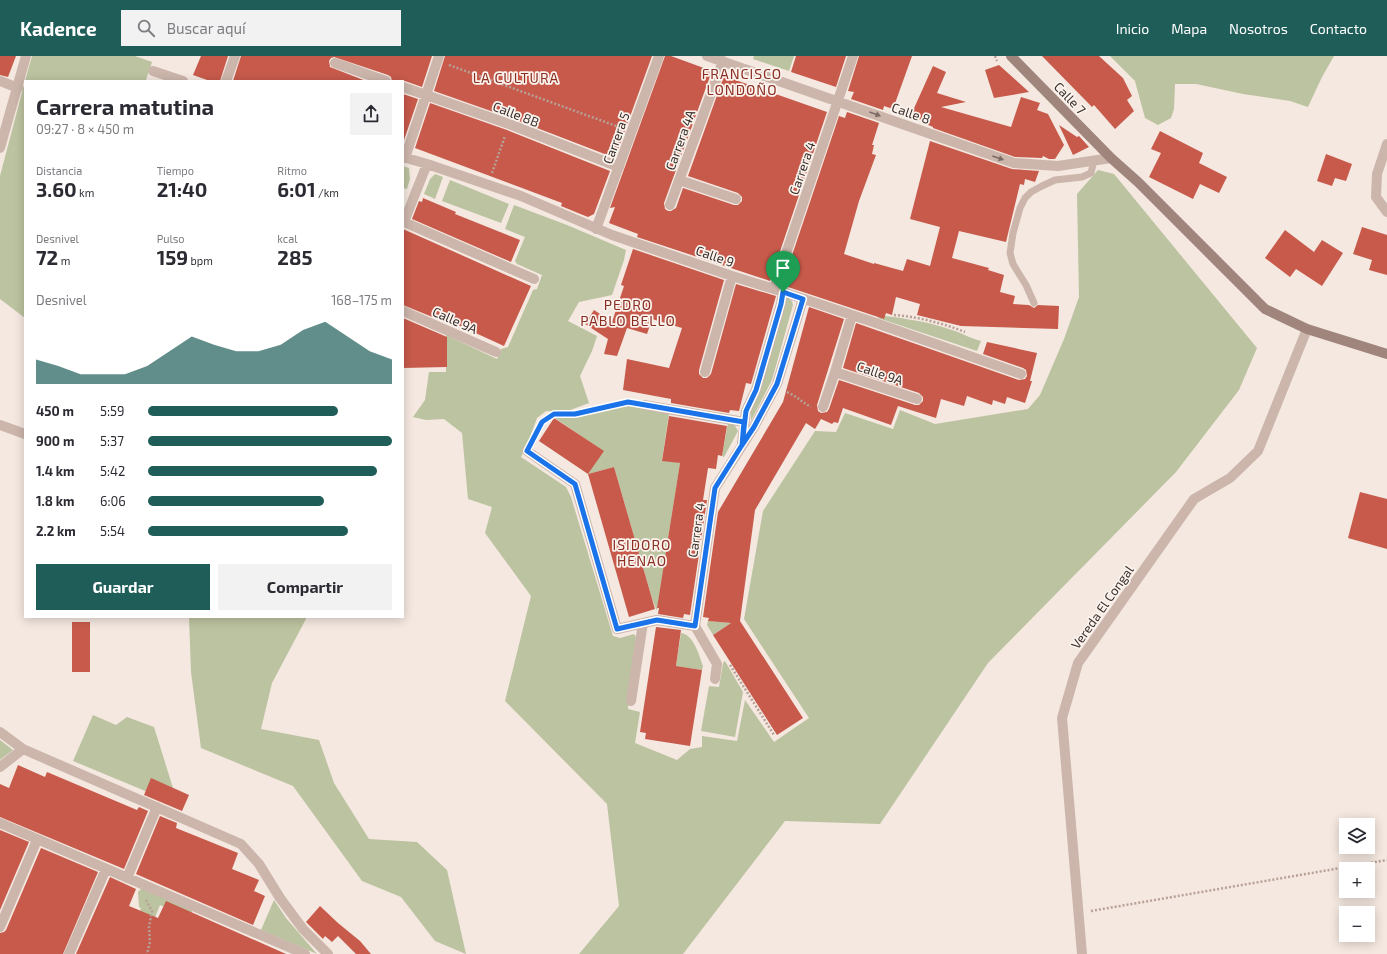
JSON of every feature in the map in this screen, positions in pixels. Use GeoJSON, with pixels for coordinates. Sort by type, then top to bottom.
{"type":"FeatureCollection","features":[{"type":"Feature","properties":{"kind":"main road","name":"Calle 7"},"geometry":{"type":"LineString","coordinates":[[1011,56],[1113,160],[1138,182],[1265,309],[1307,329],[1387,354]]}},
{"type":"Feature","properties":{"kind":"street"},"geometry":{"type":"LineString","coordinates":[[0,148],[26,56]]}},
{"type":"Feature","properties":{"kind":"street"},"geometry":{"type":"LineString","coordinates":[[226,80],[235,56]]}},
{"type":"Feature","properties":{"kind":"street","name":"Carrera 5"},"geometry":{"type":"LineString","coordinates":[[596,229],[659,56]]}},
{"type":"Feature","properties":{"kind":"street","name":"Calle 8"},"geometry":{"type":"LineString","coordinates":[[708,56],[1014,163],[1058,166],[1094,160],[1113,160]]}},
{"type":"Feature","properties":{"kind":"street","name":"Carrera 4"},"geometry":{"type":"LineString","coordinates":[[742,445],[746,411],[756,390],[781,304],[779,290],[853,56]]}},
{"type":"Feature","properties":{"kind":"street"},"geometry":{"type":"LineString","coordinates":[[404,158],[438,58]]}},
{"type":"Feature","properties":{"kind":"street","name":"Carrera 4A"},"geometry":{"type":"LineString","coordinates":[[670,205],[723,61]]}},
{"type":"Feature","properties":{"kind":"street"},"geometry":{"type":"LineString","coordinates":[[335,63],[383,80]]}},
{"type":"Feature","properties":{"kind":"street"},"geometry":{"type":"LineString","coordinates":[[153,71],[180,80]]}},
{"type":"Feature","properties":{"kind":"street"},"geometry":{"type":"LineString","coordinates":[[0,81],[18,88]]}},
{"type":"Feature","properties":{"kind":"street","name":"Calle 8B"},"geometry":{"type":"LineString","coordinates":[[404,87],[509,124],[619,167]]}},
{"type":"Feature","properties":{"kind":"street"},"geometry":{"type":"LineString","coordinates":[[1387,144],[1377,174],[1376,198],[1387,212]]}},
{"type":"Feature","properties":{"kind":"street","name":"Calle 9"},"geometry":{"type":"LineString","coordinates":[[404,158],[427,164],[521,196],[596,229],[732,276],[779,290],[1021,374]]}},
{"type":"Feature","properties":{"kind":"street"},"geometry":{"type":"LineString","coordinates":[[427,164],[404,222],[534,279]]}},
{"type":"Feature","properties":{"kind":"street"},"geometry":{"type":"LineString","coordinates":[[679,180],[736,199]]}},
{"type":"Feature","properties":{"kind":"street"},"geometry":{"type":"LineString","coordinates":[[705,372],[732,276]]}},
{"type":"Feature","properties":{"kind":"street","name":"Carrera 4"},"geometry":{"type":"LineString","coordinates":[[695,626],[715,488],[754,427],[777,384],[803,299]]}},
{"type":"Feature","properties":{"kind":"street","name":"Calle 9A"},"geometry":{"type":"LineString","coordinates":[[404,311],[496,352]]}},
{"type":"Feature","properties":{"kind":"street"},"geometry":{"type":"LineString","coordinates":[[823,406],[852,315]]}},
{"type":"Feature","properties":{"kind":"street","name":"Vereda El Congal"},"geometry":{"type":"LineString","coordinates":[[1082,954],[1062,718],[1078,663],[1194,499],[1230,478],[1258,451],[1307,329]]}},
{"type":"Feature","properties":{"kind":"street","name":"Calle 9A"},"geometry":{"type":"LineString","coordinates":[[835,372],[917,399]]}},
{"type":"Feature","properties":{"kind":"street"},"geometry":{"type":"LineString","coordinates":[[644,405],[744,422]]}},
{"type":"Feature","properties":{"kind":"street"},"geometry":{"type":"LineString","coordinates":[[0,425],[24,434]]}},
{"type":"Feature","properties":{"kind":"street"},"geometry":{"type":"LineString","coordinates":[[527,451],[575,484],[617,629],[657,620],[695,626],[717,664],[714,679]]}},
{"type":"Feature","properties":{"kind":"street"},"geometry":{"type":"LineString","coordinates":[[631,701],[643,622]]}},
{"type":"Feature","properties":{"kind":"street"},"geometry":{"type":"LineString","coordinates":[[0,732],[23,749],[241,844],[259,864],[280,898],[303,929],[328,954]]}},
{"type":"Feature","properties":{"kind":"street"},"geometry":{"type":"LineString","coordinates":[[0,767],[23,749]]}},
{"type":"Feature","properties":{"kind":"street"},"geometry":{"type":"LineString","coordinates":[[132,880],[157,807]]}},
{"type":"Feature","properties":{"kind":"street"},"geometry":{"type":"LineString","coordinates":[[0,823],[305,954]]}},
{"type":"Feature","properties":{"kind":"street"},"geometry":{"type":"LineString","coordinates":[[0,927],[37,840]]}},
{"type":"Feature","properties":{"kind":"street"},"geometry":{"type":"LineString","coordinates":[[69,954],[106,869]]}},
{"type":"Feature","properties":{"kind":"lane"},"geometry":{"type":"LineString","coordinates":[[1034,303],[1026,285],[1013,264],[1010,253],[1013,232],[1020,208],[1025,198],[1031,192],[1042,186],[1055,180],[1082,177],[1090,173],[1094,160]]}},
{"type":"Feature","properties":{"kind":"path"},"geometry":{"type":"LineString","coordinates":[[995,56],[997,61]]}},
{"type":"Feature","properties":{"kind":"path"},"geometry":{"type":"LineString","coordinates":[[438,58],[632,132]]}},
{"type":"Feature","properties":{"kind":"path"},"geometry":{"type":"LineString","coordinates":[[488,185],[509,124]]}},
{"type":"Feature","properties":{"kind":"path"},"geometry":{"type":"LineString","coordinates":[[892,314],[918,317],[966,332]]}},
{"type":"Feature","properties":{"kind":"path"},"geometry":{"type":"LineString","coordinates":[[777,384],[782,390],[799,398],[800,401],[818,411],[823,406]]}},
{"type":"Feature","properties":{"kind":"path"},"geometry":{"type":"LineString","coordinates":[[527,451],[542,422],[554,414],[575,414],[628,402],[644,405]]}},
{"type":"Feature","properties":{"kind":"path"},"geometry":{"type":"LineString","coordinates":[[717,664],[726,658],[774,735]]}},
{"type":"Feature","properties":{"kind":"path"},"geometry":{"type":"LineString","coordinates":[[1079,914],[1387,860]]}},
{"type":"Feature","properties":{"kind":"path"},"geometry":{"type":"LineString","coordinates":[[132,880],[152,911],[149,927],[150,942],[147,954]]}},
{"type":"Feature","properties":{"kind":"green space"},"geometry":{"type":"Polygon","coordinates":[[[32,56],[135,56],[152,62],[146,80],[25,80],[32,56]]]}},
{"type":"Feature","properties":{"kind":"green space"},"geometry":{"type":"Polygon","coordinates":[[[754,56],[794,56],[789,71],[753,59],[754,56]]]}},
{"type":"Feature","properties":{"kind":"green space"},"geometry":{"type":"Polygon","coordinates":[[[1110,56],[1334,56],[1308,107],[1290,101],[1243,94],[1196,84],[1175,84],[1174,109],[1171,118],[1158,125],[1145,118],[1135,81],[1110,56]]]}},
{"type":"Feature","properties":{"kind":"green space"},"geometry":{"type":"Polygon","coordinates":[[[24,85],[24,317],[0,299],[0,176],[24,85]]]}},
{"type":"Feature","properties":{"kind":"green space"},"geometry":{"type":"Polygon","coordinates":[[[404,166],[409,168],[410,179],[407,189],[404,188],[404,166]]]}},
{"type":"Feature","properties":{"kind":"green space"},"geometry":{"type":"Polygon","coordinates":[[[1098,170],[1114,174],[1257,348],[1239,390],[1176,472],[988,663],[880,824],[785,821],[683,954],[579,954],[619,906],[607,804],[505,701],[531,596],[485,533],[492,507],[468,499],[462,433],[444,419],[426,420],[413,417],[425,400],[429,372],[446,372],[446,335],[497,359],[501,349],[508,347],[533,290],[537,289],[542,275],[517,264],[515,261],[525,237],[505,229],[514,205],[567,225],[626,250],[612,295],[579,302],[568,321],[597,336],[592,351],[580,376],[589,403],[565,412],[546,411],[537,418],[521,457],[566,487],[571,497],[613,636],[620,638],[634,634],[636,637],[628,709],[640,712],[635,743],[677,760],[690,749],[702,747],[702,736],[737,741],[745,700],[774,742],[809,718],[744,619],[763,511],[815,431],[836,432],[845,413],[893,429],[900,410],[935,424],[1028,409],[1040,395],[1064,339],[1079,297],[1077,194],[1098,170]]]}},
{"type":"Feature","properties":{"kind":"green space"},"geometry":{"type":"Polygon","coordinates":[[[435,174],[443,177],[435,199],[424,194],[430,179],[435,174]]]}},
{"type":"Feature","properties":{"kind":"green space"},"geometry":{"type":"Polygon","coordinates":[[[450,180],[509,204],[501,223],[442,201],[450,180]]]}},
{"type":"Feature","properties":{"kind":"green space"},"geometry":{"type":"Polygon","coordinates":[[[786,297],[792,301],[793,305],[772,380],[751,421],[751,411],[786,297]]]}},
{"type":"Feature","properties":{"kind":"green space"},"geometry":{"type":"Polygon","coordinates":[[[878,315],[931,324],[953,330],[981,341],[977,351],[878,318],[878,315]]]}},
{"type":"Feature","properties":{"kind":"green space"},"geometry":{"type":"Polygon","coordinates":[[[630,405],[669,413],[662,460],[680,463],[657,610],[651,595],[614,467],[588,474],[603,451],[555,418],[575,417],[630,405]]]}},
{"type":"Feature","properties":{"kind":"green space"},"geometry":{"type":"Polygon","coordinates":[[[728,423],[734,424],[738,431],[724,457],[722,456],[728,423]]]}},
{"type":"Feature","properties":{"kind":"green space"},"geometry":{"type":"Polygon","coordinates":[[[189,618],[306,618],[272,683],[261,729],[319,740],[334,783],[369,839],[417,842],[447,870],[466,954],[435,941],[401,897],[362,881],[293,786],[201,748],[191,672],[189,618]]]}},
{"type":"Feature","properties":{"kind":"green space"},"geometry":{"type":"Polygon","coordinates":[[[708,621],[731,623],[713,635],[707,625],[708,621]]]}},
{"type":"Feature","properties":{"kind":"green space"},"geometry":{"type":"Polygon","coordinates":[[[681,633],[693,641],[703,666],[702,670],[676,666],[681,633]]]}},
{"type":"Feature","properties":{"kind":"green space"},"geometry":{"type":"Polygon","coordinates":[[[725,661],[743,692],[735,737],[701,731],[709,686],[719,687],[723,663],[725,661]]]}},
{"type":"Feature","properties":{"kind":"green space"},"geometry":{"type":"Polygon","coordinates":[[[93,715],[116,725],[127,717],[154,727],[173,788],[167,800],[73,761],[93,715]]]}},
{"type":"Feature","properties":{"kind":"green space"},"geometry":{"type":"Polygon","coordinates":[[[0,740],[13,750],[0,760],[0,740]]]}},
{"type":"Feature","properties":{"kind":"green space"},"geometry":{"type":"Polygon","coordinates":[[[142,888],[192,909],[190,918],[160,905],[145,942],[138,892],[142,888]]]}},
{"type":"Feature","properties":{"kind":"green space"},"geometry":{"type":"Polygon","coordinates":[[[274,900],[286,918],[317,954],[261,930],[274,900]]]}},
{"type":"Feature","properties":{"kind":"building"},"geometry":{"type":"Polygon","coordinates":[[[0,56],[16,56],[8,77],[0,75],[0,56]]]}},
{"type":"Feature","properties":{"kind":"building"},"geometry":{"type":"Polygon","coordinates":[[[201,56],[228,56],[220,80],[207,80],[193,75],[201,56]]]}},
{"type":"Feature","properties":{"kind":"building"},"geometry":{"type":"Polygon","coordinates":[[[241,56],[432,56],[422,87],[404,80],[392,80],[388,75],[334,57],[329,61],[330,67],[363,80],[233,80],[241,56]]]}},
{"type":"Feature","properties":{"kind":"building"},"geometry":{"type":"Polygon","coordinates":[[[445,56],[652,56],[615,158],[511,118],[434,91],[445,56]]]}},
{"type":"Feature","properties":{"kind":"building"},"geometry":{"type":"Polygon","coordinates":[[[665,56],[671,56],[712,71],[664,203],[665,209],[668,211],[676,208],[683,188],[734,205],[738,205],[742,201],[742,197],[738,193],[688,176],[724,76],[827,112],[770,281],[637,237],[638,234],[609,223],[615,207],[610,208],[665,56]]]}},
{"type":"Feature","properties":{"kind":"building"},"geometry":{"type":"Polygon","coordinates":[[[796,56],[846,56],[836,87],[791,72],[796,56]]]}},
{"type":"Feature","properties":{"kind":"building"},"geometry":{"type":"Polygon","coordinates":[[[859,56],[912,56],[893,109],[884,106],[883,110],[851,99],[854,92],[848,91],[859,56]]]}},
{"type":"Feature","properties":{"kind":"building"},"geometry":{"type":"Polygon","coordinates":[[[1042,56],[1099,56],[1123,78],[1132,96],[1127,100],[1134,111],[1115,129],[1094,105],[1092,107],[1042,56]]]}},
{"type":"Feature","properties":{"kind":"building"},"geometry":{"type":"Polygon","coordinates":[[[999,65],[1029,92],[994,98],[985,70],[999,65]]]}},
{"type":"Feature","properties":{"kind":"building"},"geometry":{"type":"Polygon","coordinates":[[[933,66],[946,72],[937,93],[966,102],[941,107],[1011,127],[1021,97],[1040,103],[1037,110],[1048,114],[1064,145],[1055,159],[1049,159],[1043,156],[1042,158],[1015,157],[933,128],[926,124],[926,121],[911,117],[933,66]]]}},
{"type":"Feature","properties":{"kind":"building"},"geometry":{"type":"Polygon","coordinates":[[[404,94],[418,99],[404,140],[404,94]]]}},
{"type":"Feature","properties":{"kind":"building"},"geometry":{"type":"Polygon","coordinates":[[[430,103],[507,130],[610,171],[594,214],[588,217],[561,206],[562,203],[415,148],[430,103]]]}},
{"type":"Feature","properties":{"kind":"building"},"geometry":{"type":"Polygon","coordinates":[[[847,112],[879,123],[872,145],[874,145],[872,154],[876,155],[859,201],[844,254],[874,264],[903,271],[907,259],[930,266],[940,227],[910,219],[930,141],[1012,169],[1039,171],[1035,182],[1025,179],[1024,185],[1020,184],[1006,242],[959,231],[952,258],[989,268],[988,270],[1004,275],[1000,292],[1015,296],[1013,304],[1029,305],[1034,308],[1038,305],[1059,306],[1058,329],[961,326],[917,315],[920,304],[896,297],[892,315],[886,313],[884,319],[782,285],[839,116],[845,118],[847,112]]]}},
{"type":"Feature","properties":{"kind":"building"},"geometry":{"type":"Polygon","coordinates":[[[1059,125],[1077,137],[1079,136],[1089,147],[1073,155],[1059,125]]]}},
{"type":"Feature","properties":{"kind":"building"},"geometry":{"type":"Polygon","coordinates":[[[1160,131],[1203,153],[1199,163],[1227,177],[1219,193],[1200,184],[1193,199],[1149,177],[1161,153],[1151,149],[1160,131]]]}},
{"type":"Feature","properties":{"kind":"building"},"geometry":{"type":"Polygon","coordinates":[[[1326,154],[1352,164],[1346,181],[1335,178],[1332,186],[1317,181],[1326,154]]]}},
{"type":"Feature","properties":{"kind":"building"},"geometry":{"type":"Polygon","coordinates":[[[423,198],[456,212],[455,214],[520,240],[511,262],[412,219],[419,201],[422,202],[423,198]]]}},
{"type":"Feature","properties":{"kind":"building"},"geometry":{"type":"Polygon","coordinates":[[[1362,227],[1387,235],[1387,275],[1369,270],[1372,260],[1353,254],[1362,227]]]}},
{"type":"Feature","properties":{"kind":"building"},"geometry":{"type":"Polygon","coordinates":[[[404,229],[531,286],[504,346],[447,320],[447,323],[404,305],[404,229]]]}},
{"type":"Feature","properties":{"kind":"building"},"geometry":{"type":"Polygon","coordinates":[[[1285,230],[1314,252],[1322,240],[1343,253],[1322,286],[1296,269],[1290,277],[1265,258],[1285,230]]]}},
{"type":"Feature","properties":{"kind":"building"},"geometry":{"type":"Polygon","coordinates":[[[633,249],[724,280],[699,370],[699,374],[703,378],[707,378],[711,374],[736,284],[776,296],[751,384],[746,383],[739,411],[730,410],[729,413],[671,403],[671,399],[623,390],[627,359],[669,368],[682,328],[652,319],[647,334],[627,328],[617,356],[604,354],[608,339],[585,324],[594,310],[612,322],[624,286],[621,285],[633,249]]]}},
{"type":"Feature","properties":{"kind":"building"},"geometry":{"type":"Polygon","coordinates":[[[809,307],[844,319],[817,405],[818,411],[821,413],[827,412],[829,409],[839,380],[915,405],[919,405],[923,401],[923,397],[919,393],[843,368],[856,323],[1019,380],[1025,379],[1027,376],[1026,370],[983,354],[987,342],[1037,353],[1030,381],[1032,381],[1025,403],[1007,397],[1005,404],[993,400],[992,405],[967,396],[964,406],[941,399],[936,418],[898,406],[891,425],[843,408],[838,423],[834,422],[832,424],[821,419],[815,429],[806,423],[755,510],[740,621],[803,718],[777,735],[713,635],[731,623],[708,621],[709,618],[703,617],[718,512],[783,402],[809,307]]]}},
{"type":"Feature","properties":{"kind":"building"},"geometry":{"type":"Polygon","coordinates":[[[404,318],[447,337],[447,367],[404,368],[404,318]]]}},
{"type":"Feature","properties":{"kind":"building"},"geometry":{"type":"Polygon","coordinates":[[[669,416],[727,426],[722,456],[718,455],[716,469],[708,468],[703,500],[707,500],[690,615],[684,614],[683,618],[658,614],[659,608],[657,608],[680,463],[662,461],[669,416]]]}},
{"type":"Feature","properties":{"kind":"building"},"geometry":{"type":"Polygon","coordinates":[[[554,418],[604,451],[588,474],[539,441],[554,418]]]}},
{"type":"Feature","properties":{"kind":"building"},"geometry":{"type":"Polygon","coordinates":[[[614,467],[655,609],[629,617],[588,474],[614,467]]]}},
{"type":"Feature","properties":{"kind":"building"},"geometry":{"type":"Polygon","coordinates":[[[1360,492],[1387,499],[1387,549],[1348,538],[1360,492]]]}},
{"type":"Feature","properties":{"kind":"building"},"geometry":{"type":"Polygon","coordinates":[[[72,622],[90,622],[90,672],[72,672],[72,622]]]}},
{"type":"Feature","properties":{"kind":"building"},"geometry":{"type":"Polygon","coordinates":[[[656,627],[681,630],[676,666],[702,670],[690,746],[645,739],[646,733],[640,732],[656,627]]]}},
{"type":"Feature","properties":{"kind":"building"},"geometry":{"type":"Polygon","coordinates":[[[18,765],[45,777],[47,772],[137,810],[139,807],[148,811],[124,869],[0,817],[0,784],[9,788],[18,765]]]}},
{"type":"Feature","properties":{"kind":"building"},"geometry":{"type":"Polygon","coordinates":[[[151,778],[189,795],[182,811],[144,795],[151,778]]]}},
{"type":"Feature","properties":{"kind":"building"},"geometry":{"type":"Polygon","coordinates":[[[160,816],[177,823],[176,828],[238,853],[232,869],[259,880],[254,891],[265,896],[253,925],[136,874],[160,816]]]}},
{"type":"Feature","properties":{"kind":"building"},"geometry":{"type":"Polygon","coordinates":[[[0,830],[29,842],[0,910],[0,830]]]}},
{"type":"Feature","properties":{"kind":"building"},"geometry":{"type":"Polygon","coordinates":[[[41,848],[98,872],[63,954],[0,954],[0,933],[6,930],[41,848]]]}},
{"type":"Feature","properties":{"kind":"building"},"geometry":{"type":"Polygon","coordinates":[[[110,877],[136,889],[129,906],[158,918],[166,901],[286,954],[76,954],[110,877]]]}},
{"type":"Feature","properties":{"kind":"building"},"geometry":{"type":"Polygon","coordinates":[[[320,906],[360,941],[371,954],[356,954],[338,936],[332,942],[325,936],[323,939],[306,922],[320,906]]]}},
{"type":"Feature","properties":{"kind":"district","name":"LA CULTURA"},"geometry":{"type":"Point","coordinates":[516,78]}},
{"type":"Feature","properties":{"kind":"district","name":"FRANCISCO LONDOÑO"},"geometry":{"type":"Point","coordinates":[742,82]}},
{"type":"Feature","properties":{"kind":"district","name":"PEDRO PABLO BELLO"},"geometry":{"type":"Point","coordinates":[628,314]}},
{"type":"Feature","properties":{"kind":"district","name":"ISIDORO HENAO"},"geometry":{"type":"Point","coordinates":[642,554]}},
{"type":"Feature","properties":{"kind":"route"},"geometry":{"type":"LineString","coordinates":[[783,292],[781,304],[756,390],[746,411],[742,445],[715,488],[695,626],[657,620],[617,629],[575,484],[527,451],[542,422],[554,414],[575,414],[628,402],[744,422],[742,445],[754,427],[777,384],[803,299],[783,292]]}}]}
